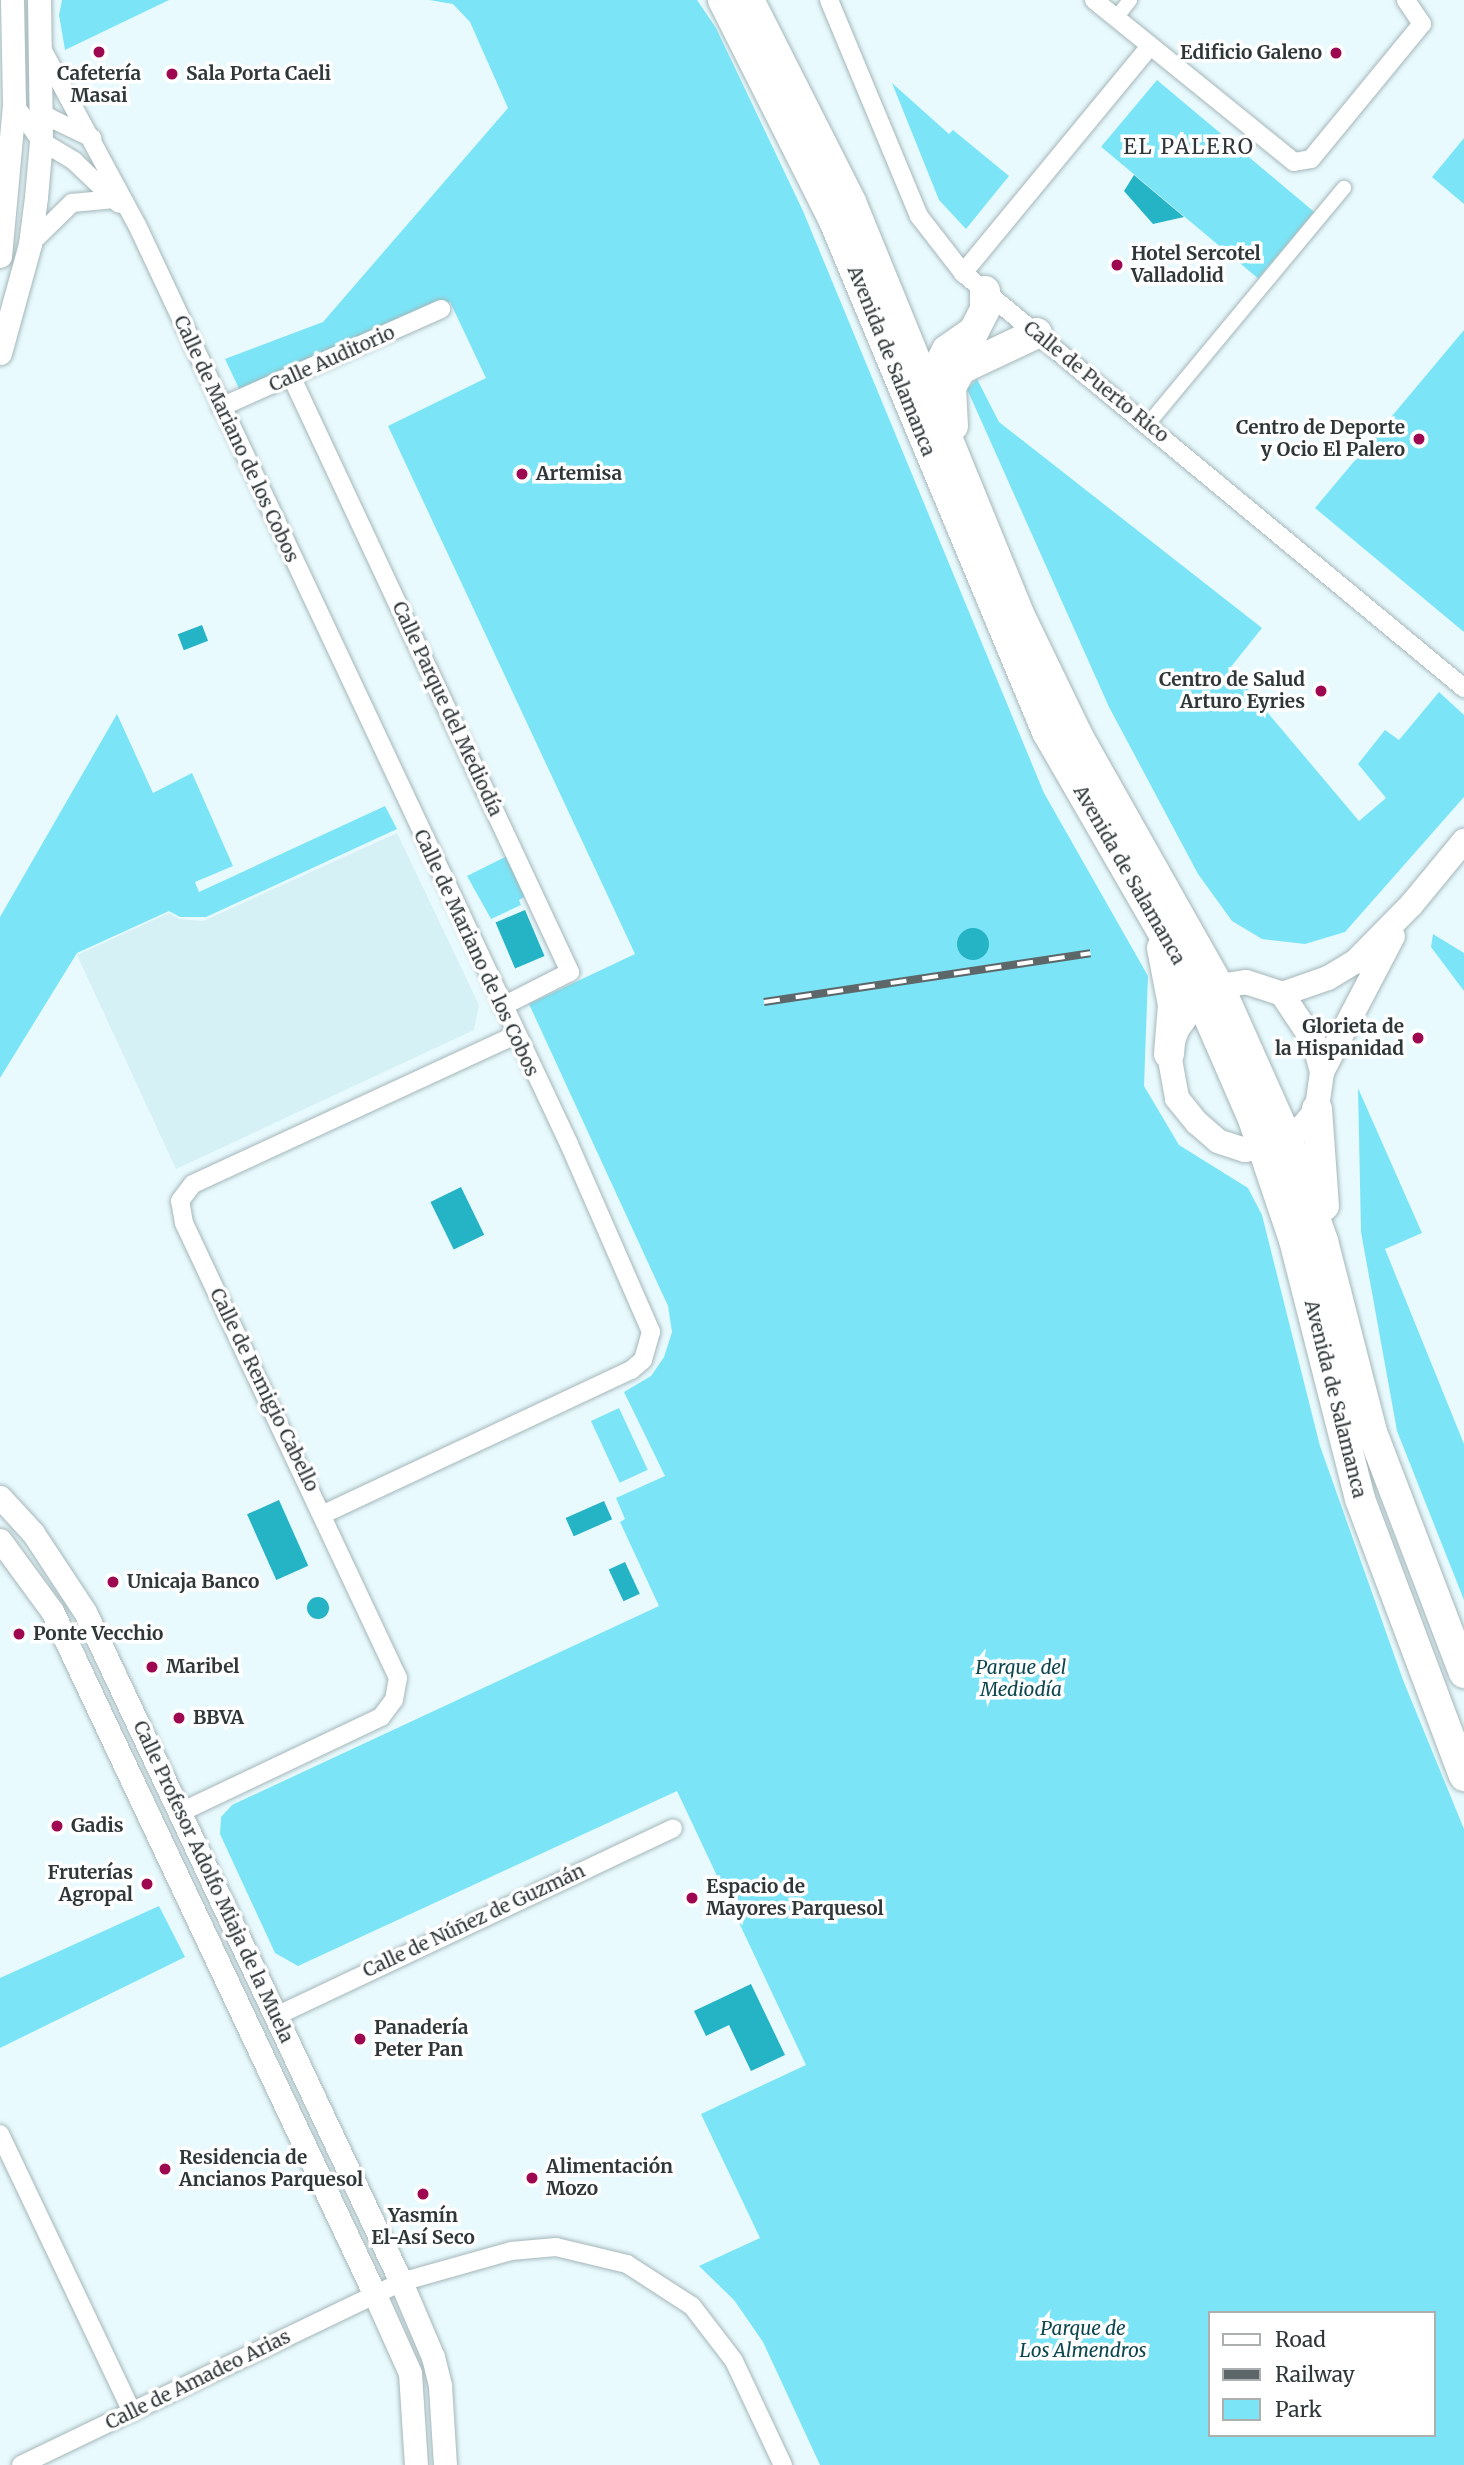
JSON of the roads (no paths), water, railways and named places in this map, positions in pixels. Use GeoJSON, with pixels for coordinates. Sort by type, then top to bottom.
{"type":"FeatureCollection","features":[{"type":"Feature","properties":{"kind":"highway","name":"Avenida de Salamanca"},"geometry":{"type":"LineString","coordinates":[[723,0],[834,221],[1047,732],[1157,923],[1210,992]]}},
{"type":"Feature","properties":{"kind":"highway","name":"Avenida de Salamanca"},"geometry":{"type":"LineString","coordinates":[[749,0],[825,145],[910,339],[1020,616],[1079,738],[1210,992],[1276,1145],[1323,1241],[1372,1432],[1464,1673]]}},
{"type":"Feature","properties":{"kind":"highway"},"geometry":{"type":"LineString","coordinates":[[915,417],[927,383],[947,350],[974,331],[985,309],[974,282]]}},
{"type":"Feature","properties":{"kind":"highway"},"geometry":{"type":"LineString","coordinates":[[952,441],[951,387],[961,369],[1037,333]]}},
{"type":"Feature","properties":{"kind":"highway"},"geometry":{"type":"LineString","coordinates":[[910,339],[947,350]]}},
{"type":"Feature","properties":{"kind":"highway"},"geometry":{"type":"LineString","coordinates":[[1157,923],[1173,1005],[1169,1054]]}},
{"type":"Feature","properties":{"kind":"highway"},"geometry":{"type":"LineString","coordinates":[[1317,1109],[1325,1216],[1323,1241]]}},
{"type":"Feature","properties":{"kind":"highway","name":"Avenida de Salamanca"},"geometry":{"type":"LineString","coordinates":[[1276,1145],[1297,1253],[1360,1499],[1464,1776]]}},
{"type":"Feature","properties":{"kind":"main road"},"geometry":{"type":"LineString","coordinates":[[1412,904],[1348,1015],[1322,1072],[1317,1109],[1276,1145],[1245,1150],[1218,1141],[1197,1123],[1177,1098],[1169,1054],[1177,1030],[1210,992],[1246,982],[1282,994],[1328,978],[1355,962],[1412,904],[1464,841]]}},
{"type":"Feature","properties":{"kind":"main road"},"geometry":{"type":"LineString","coordinates":[[1282,994],[1314,1042],[1322,1072]]}},
{"type":"Feature","properties":{"kind":"street"},"geometry":{"type":"LineString","coordinates":[[0,256],[14,104],[12,0]]}},
{"type":"Feature","properties":{"kind":"street"},"geometry":{"type":"LineString","coordinates":[[0,353],[30,244],[41,47],[39,0]]}},
{"type":"Feature","properties":{"kind":"street","name":"Calle de Puerto Rico"},"geometry":{"type":"LineString","coordinates":[[829,0],[919,216],[974,282],[1464,688]]}},
{"type":"Feature","properties":{"kind":"street"},"geometry":{"type":"LineString","coordinates":[[1094,0],[1283,157],[1294,162],[1311,159],[1422,24],[1406,0]]}},
{"type":"Feature","properties":{"kind":"street"},"geometry":{"type":"LineString","coordinates":[[1116,18],[1130,0]]}},
{"type":"Feature","properties":{"kind":"street"},"geometry":{"type":"LineString","coordinates":[[974,282],[1150,46]]}},
{"type":"Feature","properties":{"kind":"street","name":"Calle de Mariano de los Cobos"},"geometry":{"type":"LineString","coordinates":[[41,47],[137,225],[503,1006],[651,1332],[651,1344],[631,1370],[323,1514]]}},
{"type":"Feature","properties":{"kind":"street","name":"Calle de Mariano de los Cobos"},"geometry":{"type":"LineString","coordinates":[[14,104],[93,177],[137,225]]}},
{"type":"Feature","properties":{"kind":"street"},"geometry":{"type":"LineString","coordinates":[[11,144],[37,128],[66,123],[92,138]]}},
{"type":"Feature","properties":{"kind":"street"},"geometry":{"type":"LineString","coordinates":[[30,244],[72,203],[93,177],[102,157]]}},
{"type":"Feature","properties":{"kind":"street"},"geometry":{"type":"LineString","coordinates":[[1148,424],[1344,188]]}},
{"type":"Feature","properties":{"kind":"street"},"geometry":{"type":"LineString","coordinates":[[72,203],[114,199]]}},
{"type":"Feature","properties":{"kind":"street","name":"Calle Auditorio"},"geometry":{"type":"LineString","coordinates":[[221,407],[441,309]]}},
{"type":"Feature","properties":{"kind":"street","name":"Calle Parque del Mediodía"},"geometry":{"type":"LineString","coordinates":[[292,377],[570,972],[503,1006]]}},
{"type":"Feature","properties":{"kind":"street","name":"Calle de Remigio Cabello"},"geometry":{"type":"LineString","coordinates":[[179,1813],[381,1717],[394,1700],[398,1678],[184,1223],[180,1201],[193,1184],[516,1035]]}},
{"type":"Feature","properties":{"kind":"street","name":"Calle Profesor Adolfo Miaja de la Muela"},"geometry":{"type":"LineString","coordinates":[[0,1497],[33,1534],[85,1612],[401,2282],[438,2376],[445,2465]]}},
{"type":"Feature","properties":{"kind":"street","name":"Calle Profesor Adolfo Miaja de la Muela"},"geometry":{"type":"LineString","coordinates":[[0,1540],[52,1611],[376,2295],[410,2372],[416,2465]]}},
{"type":"Feature","properties":{"kind":"street","name":"Calle de Núñez de Guzmán"},"geometry":{"type":"LineString","coordinates":[[276,2016],[673,1828]]}},
{"type":"Feature","properties":{"kind":"street"},"geometry":{"type":"LineString","coordinates":[[0,2134],[5,2157],[132,2412]]}},
{"type":"Feature","properties":{"kind":"street","name":"Calle de Amadeo Arias"},"geometry":{"type":"LineString","coordinates":[[21,2465],[401,2282],[511,2251],[556,2247],[627,2264],[692,2306],[718,2335],[783,2465]]}},
{"type":"Feature","properties":{"kind":"railway"},"geometry":{"type":"LineString","coordinates":[[764,1002],[1090,953]]}},
{"type":"Feature","properties":{"kind":"place","name":"Cafetería Masai"},"geometry":{"type":"Point","coordinates":[99,52]}},
{"type":"Feature","properties":{"kind":"place","name":"Edificio Galeno"},"geometry":{"type":"Point","coordinates":[1336,53]}},
{"type":"Feature","properties":{"kind":"place","name":"Sala Porta Caeli"},"geometry":{"type":"Point","coordinates":[172,74]}},
{"type":"Feature","properties":{"kind":"place","name":"Hotel Sercotel Valladolid"},"geometry":{"type":"Point","coordinates":[1117,265]}},
{"type":"Feature","properties":{"kind":"place","name":"Centro de Deporte y Ocio El Palero"},"geometry":{"type":"Point","coordinates":[1419,439]}},
{"type":"Feature","properties":{"kind":"place","name":"Artemisa"},"geometry":{"type":"Point","coordinates":[522,474]}},
{"type":"Feature","properties":{"kind":"place","name":"Centro de Salud Arturo Eyries"},"geometry":{"type":"Point","coordinates":[1321,691]}},
{"type":"Feature","properties":{"kind":"place","name":"Glorieta de la Hispanidad"},"geometry":{"type":"Point","coordinates":[1418,1038]}},
{"type":"Feature","properties":{"kind":"place","name":"Unicaja Banco"},"geometry":{"type":"Point","coordinates":[113,1582]}},
{"type":"Feature","properties":{"kind":"place","name":"Ponte Vecchio"},"geometry":{"type":"Point","coordinates":[19,1634]}},
{"type":"Feature","properties":{"kind":"place","name":"Maribel"},"geometry":{"type":"Point","coordinates":[152,1667]}},
{"type":"Feature","properties":{"kind":"place","name":"BBVA"},"geometry":{"type":"Point","coordinates":[179,1718]}},
{"type":"Feature","properties":{"kind":"place","name":"Gadis"},"geometry":{"type":"Point","coordinates":[57,1826]}},
{"type":"Feature","properties":{"kind":"place","name":"Fruterías Agropal"},"geometry":{"type":"Point","coordinates":[147,1884]}},
{"type":"Feature","properties":{"kind":"place","name":"Espacio de Mayores Parquesol"},"geometry":{"type":"Point","coordinates":[692,1898]}},
{"type":"Feature","properties":{"kind":"place","name":"Panadería Peter Pan"},"geometry":{"type":"Point","coordinates":[360,2039]}},
{"type":"Feature","properties":{"kind":"place","name":"Residencia de Ancianos Parquesol"},"geometry":{"type":"Point","coordinates":[165,2169]}},
{"type":"Feature","properties":{"kind":"place","name":"Alimentación Mozo"},"geometry":{"type":"Point","coordinates":[532,2178]}},
{"type":"Feature","properties":{"kind":"place","name":"Yasmín El-Así Seco"},"geometry":{"type":"Point","coordinates":[423,2194]}},
{"type":"Feature","properties":{"kind":"district","name":"EL PALERO"},"geometry":{"type":"Point","coordinates":[1189,147]}},
{"type":"Feature","properties":{"kind":"park label","name":"Parque del Mediodía"},"geometry":{"type":"Point","coordinates":[1021,1679]}},
{"type":"Feature","properties":{"kind":"park label","name":"Parque de Los Almendros"},"geometry":{"type":"Point","coordinates":[1083,2340]}}]}
